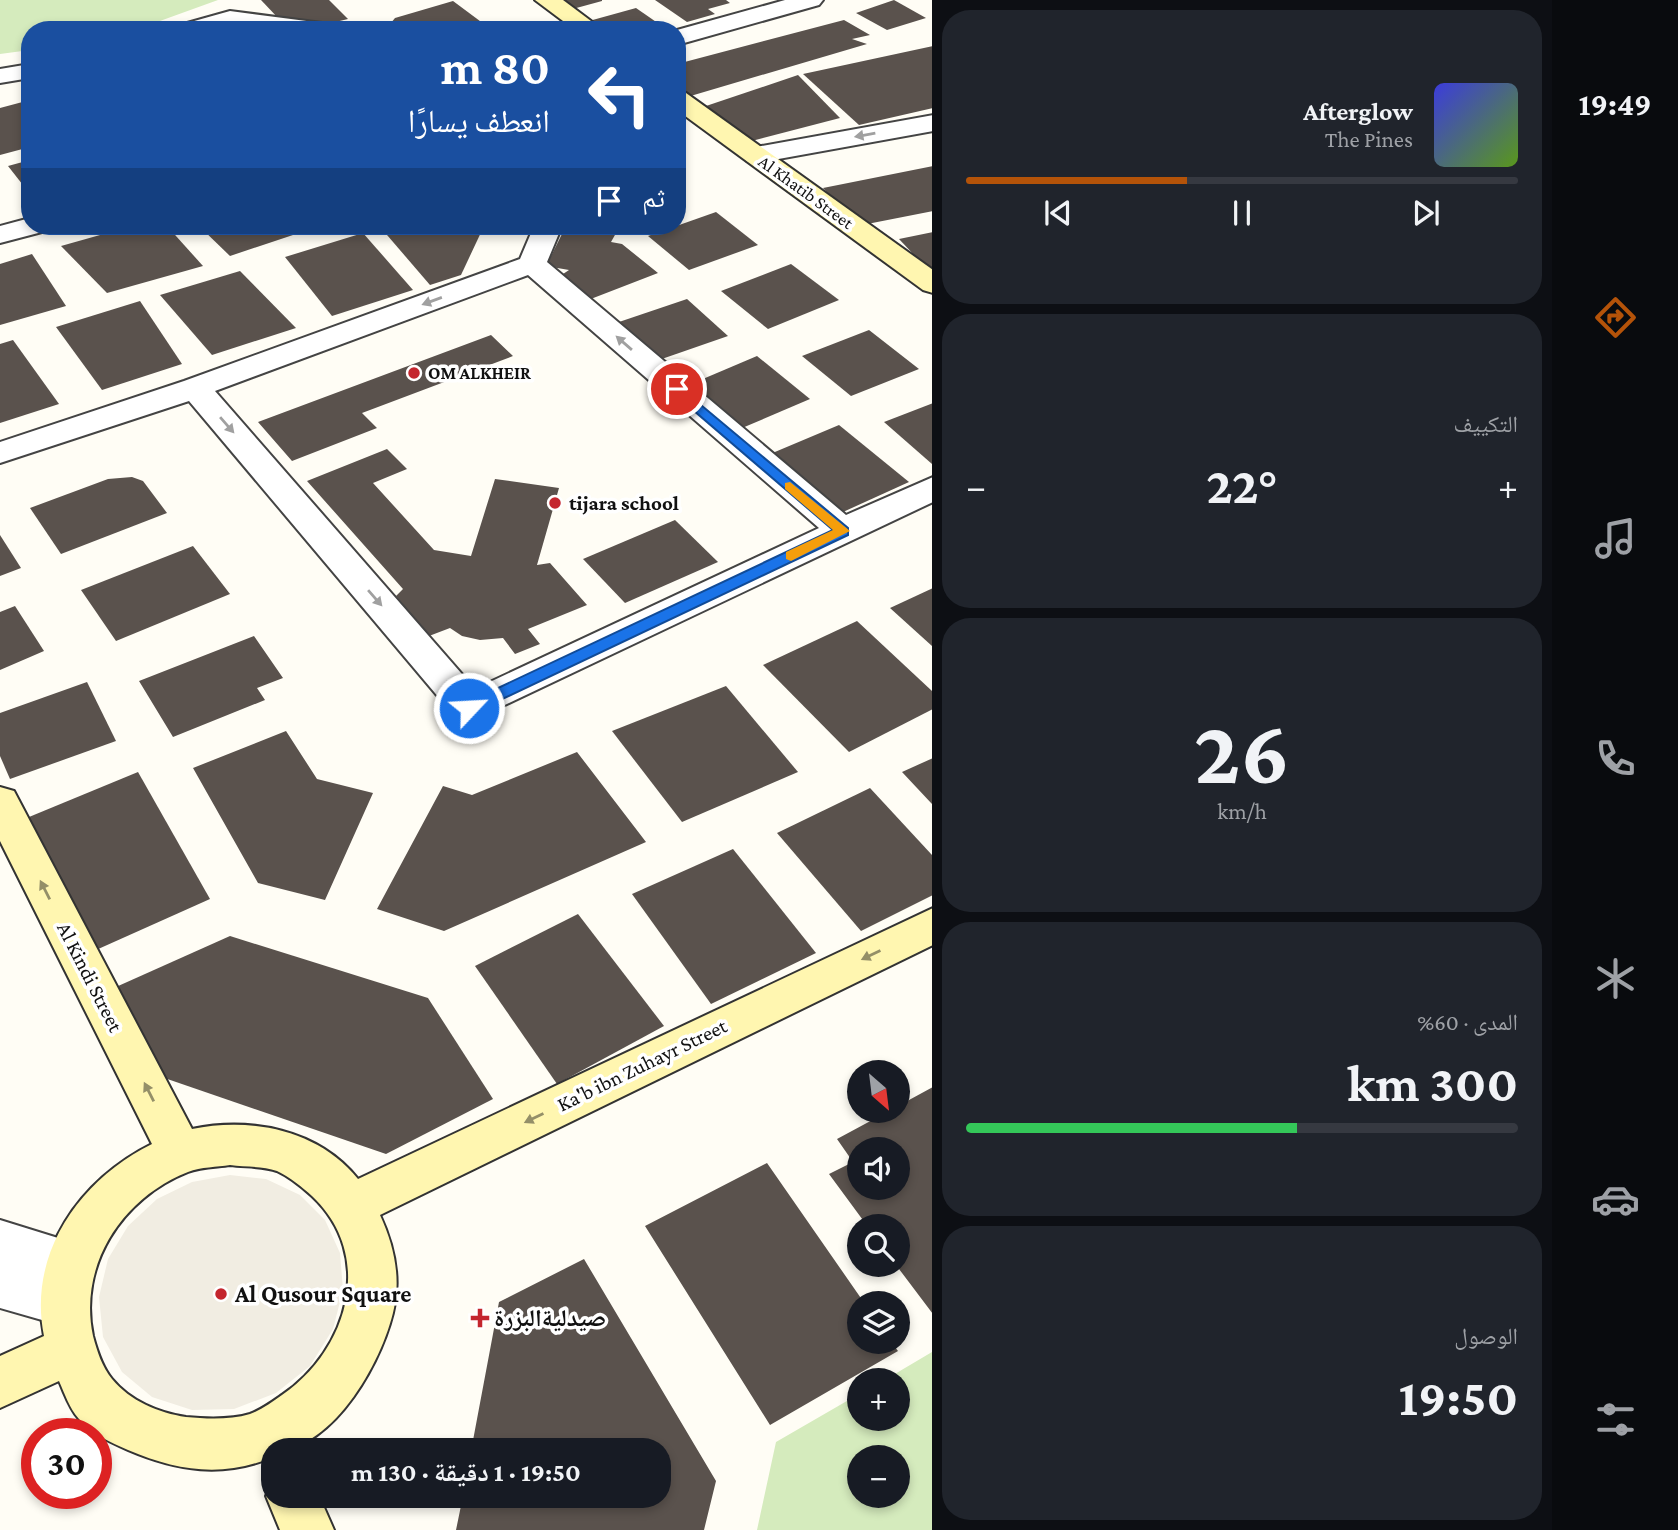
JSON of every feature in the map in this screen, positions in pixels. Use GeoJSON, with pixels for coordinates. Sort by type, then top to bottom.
{"type":"FeatureCollection","features":[{"type":"Feature","properties":{"kind":"main road"},"geometry":{"type":"LineString","coordinates":[[552,3],[560,21]]}},
{"type":"Feature","properties":{"kind":"main road"},"geometry":{"type":"LineString","coordinates":[[552,3],[578,21]]}},
{"type":"Feature","properties":{"kind":"main road","name":"Al Khatib Street"},"geometry":{"type":"LineString","coordinates":[[686,105],[932,283]]}},
{"type":"Feature","properties":{"kind":"main road","name":"Al Kindi Street"},"geometry":{"type":"LineString","coordinates":[[0,802],[180,1153]]}},
{"type":"Feature","properties":{"kind":"main road","name":"Ka'b ibn Zuhayr Street"},"geometry":{"type":"LineString","coordinates":[[352,1206],[932,925]]}},
{"type":"Feature","properties":{"kind":"main road"},"geometry":{"type":"LineString","coordinates":[[261,1444],[175,1443],[127,1425],[90,1393],[68,1350],[66,1282],[87,1227],[113,1195],[144,1170],[180,1153],[230,1144],[278,1150],[320,1172],[352,1206],[371,1249],[373,1299],[357,1349],[324,1394],[276,1438]]}},
{"type":"Feature","properties":{"kind":"main road"},"geometry":{"type":"LineString","coordinates":[[0,1383],[68,1350]]}},
{"type":"Feature","properties":{"kind":"main road"},"geometry":{"type":"LineString","coordinates":[[297,1508],[307,1530]]}},
{"type":"Feature","properties":{"kind":"street"},"geometry":{"type":"LineString","coordinates":[[686,35],[811,0]]}},
{"type":"Feature","properties":{"kind":"street"},"geometry":{"type":"LineString","coordinates":[[206,21],[231,9],[283,21]]}},
{"type":"Feature","properties":{"kind":"street"},"geometry":{"type":"LineString","coordinates":[[0,76],[21,72]]}},
{"type":"Feature","properties":{"kind":"street"},"geometry":{"type":"LineString","coordinates":[[755,155],[932,122]]}},
{"type":"Feature","properties":{"kind":"street"},"geometry":{"type":"LineString","coordinates":[[781,174],[932,146]]}},
{"type":"Feature","properties":{"kind":"street"},"geometry":{"type":"LineString","coordinates":[[0,235],[21,229]]}},
{"type":"Feature","properties":{"kind":"street"},"geometry":{"type":"LineString","coordinates":[[0,453],[195,388],[532,264],[544,235]]}},
{"type":"Feature","properties":{"kind":"street"},"geometry":{"type":"LineString","coordinates":[[532,264],[843,531]]}},
{"type":"Feature","properties":{"kind":"street"},"geometry":{"type":"LineString","coordinates":[[195,388],[469,708],[932,488]]}},
{"type":"Feature","properties":{"kind":"street"},"geometry":{"type":"LineString","coordinates":[[0,1243],[66,1282]]}},
{"type":"Feature","properties":{"kind":"street"},"geometry":{"type":"LineString","coordinates":[[0,1284],[66,1282]]}},
{"type":"Feature","properties":{"kind":"green space"},"geometry":{"type":"Polygon","coordinates":[[[0,0],[218,0],[160,21],[21,21],[21,51],[0,54],[0,0]]]}},
{"type":"Feature","properties":{"kind":"green space"},"geometry":{"type":"Polygon","coordinates":[[[932,1352],[932,1530],[757,1530],[776,1442],[847,1401],[847,1431],[910,1431],[910,1368],[905,1368],[932,1352]]]}},
{"type":"Feature","properties":{"kind":"shaded area","name":"Al Qusour Square"},"geometry":{"type":"Polygon","coordinates":[[[230,1175],[266,1179],[300,1195],[325,1220],[340,1253],[343,1290],[333,1329],[310,1366],[276,1393],[234,1409],[192,1410],[152,1397],[122,1372],[103,1337],[99,1297],[108,1259],[128,1226],[157,1199],[192,1182],[230,1175]]]}},
{"type":"Feature","properties":{"kind":"building"},"geometry":{"type":"Polygon","coordinates":[[[261,0],[329,0],[348,19],[298,21],[279,19],[261,0]]]}},
{"type":"Feature","properties":{"kind":"building"},"geometry":{"type":"Polygon","coordinates":[[[555,0],[602,0],[602,1],[569,10],[555,0]]]}},
{"type":"Feature","properties":{"kind":"building"},"geometry":{"type":"Polygon","coordinates":[[[655,0],[726,0],[730,3],[708,9],[715,14],[686,21],[655,0]]]}},
{"type":"Feature","properties":{"kind":"building"},"geometry":{"type":"Polygon","coordinates":[[[894,0],[926,18],[887,30],[856,13],[894,0]]]}},
{"type":"Feature","properties":{"kind":"building"},"geometry":{"type":"Polygon","coordinates":[[[453,1],[480,21],[393,21],[453,1]]]}},
{"type":"Feature","properties":{"kind":"building"},"geometry":{"type":"Polygon","coordinates":[[[636,8],[655,21],[589,21],[636,8]]]}},
{"type":"Feature","properties":{"kind":"building"},"geometry":{"type":"Polygon","coordinates":[[[844,20],[870,35],[852,39],[867,44],[686,97],[686,62],[844,20]]]}},
{"type":"Feature","properties":{"kind":"building"},"geometry":{"type":"Polygon","coordinates":[[[932,46],[932,108],[859,125],[803,74],[932,46]]]}},
{"type":"Feature","properties":{"kind":"building"},"geometry":{"type":"Polygon","coordinates":[[[798,75],[840,118],[748,142],[706,106],[798,75]]]}},
{"type":"Feature","properties":{"kind":"building"},"geometry":{"type":"Polygon","coordinates":[[[21,102],[21,149],[0,155],[0,108],[21,102]]]}},
{"type":"Feature","properties":{"kind":"building"},"geometry":{"type":"Polygon","coordinates":[[[21,162],[21,183],[8,166],[21,162]]]}},
{"type":"Feature","properties":{"kind":"building"},"geometry":{"type":"Polygon","coordinates":[[[932,166],[932,211],[857,226],[823,188],[932,166]]]}},
{"type":"Feature","properties":{"kind":"building"},"geometry":{"type":"Polygon","coordinates":[[[716,212],[758,245],[689,270],[648,236],[686,235],[686,223],[716,212]]]}},
{"type":"Feature","properties":{"kind":"building"},"geometry":{"type":"Polygon","coordinates":[[[932,232],[932,274],[899,239],[932,232]]]}},
{"type":"Feature","properties":{"kind":"building"},"geometry":{"type":"Polygon","coordinates":[[[100,235],[175,235],[203,266],[107,293],[61,246],[100,235]]]}},
{"type":"Feature","properties":{"kind":"building"},"geometry":{"type":"Polygon","coordinates":[[[208,235],[293,235],[230,256],[208,235]]]}},
{"type":"Feature","properties":{"kind":"building"},"geometry":{"type":"Polygon","coordinates":[[[356,235],[365,235],[413,290],[332,316],[285,257],[356,235]]]}},
{"type":"Feature","properties":{"kind":"building"},"geometry":{"type":"Polygon","coordinates":[[[387,235],[480,235],[461,275],[430,285],[387,235]]]}},
{"type":"Feature","properties":{"kind":"building"},"geometry":{"type":"Polygon","coordinates":[[[562,235],[615,235],[611,242],[622,244],[658,273],[583,302],[560,276],[569,270],[546,266],[562,235]]]}},
{"type":"Feature","properties":{"kind":"building"},"geometry":{"type":"Polygon","coordinates":[[[32,254],[66,306],[0,325],[0,264],[32,254]]]}},
{"type":"Feature","properties":{"kind":"building"},"geometry":{"type":"Polygon","coordinates":[[[791,264],[839,300],[768,329],[721,291],[791,264]]]}},
{"type":"Feature","properties":{"kind":"building"},"geometry":{"type":"Polygon","coordinates":[[[240,271],[296,328],[212,355],[160,295],[240,271]]]}},
{"type":"Feature","properties":{"kind":"building"},"geometry":{"type":"Polygon","coordinates":[[[687,299],[728,336],[656,361],[616,323],[687,299]]]}},
{"type":"Feature","properties":{"kind":"building"},"geometry":{"type":"Polygon","coordinates":[[[140,301],[182,364],[102,390],[56,327],[140,301]]]}},
{"type":"Feature","properties":{"kind":"building"},"geometry":{"type":"Polygon","coordinates":[[[869,330],[919,369],[851,396],[802,356],[869,330]]]}},
{"type":"Feature","properties":{"kind":"building"},"geometry":{"type":"Polygon","coordinates":[[[491,335],[513,356],[362,413],[377,428],[292,461],[258,422],[491,335]]]}},
{"type":"Feature","properties":{"kind":"building"},"geometry":{"type":"Polygon","coordinates":[[[13,340],[59,404],[0,423],[0,344],[13,340]]]}},
{"type":"Feature","properties":{"kind":"building"},"geometry":{"type":"Polygon","coordinates":[[[757,356],[810,399],[735,431],[684,387],[757,356]]]}},
{"type":"Feature","properties":{"kind":"building"},"geometry":{"type":"Polygon","coordinates":[[[932,403],[932,464],[884,422],[932,403]]]}},
{"type":"Feature","properties":{"kind":"building"},"geometry":{"type":"Polygon","coordinates":[[[839,425],[909,482],[832,517],[763,457],[839,425]]]}},
{"type":"Feature","properties":{"kind":"building"},"geometry":{"type":"Polygon","coordinates":[[[387,449],[407,469],[373,483],[434,550],[471,556],[495,479],[559,488],[537,565],[550,563],[587,605],[528,629],[540,644],[515,654],[503,638],[480,640],[462,636],[450,628],[429,636],[396,596],[403,589],[307,481],[387,449]]]}},
{"type":"Feature","properties":{"kind":"building"},"geometry":{"type":"Polygon","coordinates":[[[132,477],[143,481],[167,513],[61,554],[30,508],[108,479],[132,477]]]}},
{"type":"Feature","properties":{"kind":"building"},"geometry":{"type":"Polygon","coordinates":[[[675,520],[718,562],[625,603],[583,559],[675,520]]]}},
{"type":"Feature","properties":{"kind":"building"},"geometry":{"type":"Polygon","coordinates":[[[0,535],[21,568],[0,576],[0,535]]]}},
{"type":"Feature","properties":{"kind":"building"},"geometry":{"type":"Polygon","coordinates":[[[193,546],[230,594],[116,641],[81,590],[193,546]]]}},
{"type":"Feature","properties":{"kind":"building"},"geometry":{"type":"Polygon","coordinates":[[[932,588],[932,646],[890,608],[932,588]]]}},
{"type":"Feature","properties":{"kind":"building"},"geometry":{"type":"Polygon","coordinates":[[[15,606],[44,651],[0,670],[0,612],[15,606]]]}},
{"type":"Feature","properties":{"kind":"building"},"geometry":{"type":"Polygon","coordinates":[[[857,621],[932,691],[932,710],[849,752],[763,665],[857,621]]]}},
{"type":"Feature","properties":{"kind":"building"},"geometry":{"type":"Polygon","coordinates":[[[254,636],[283,678],[257,688],[265,700],[173,737],[139,681],[254,636]]]}},
{"type":"Feature","properties":{"kind":"building"},"geometry":{"type":"Polygon","coordinates":[[[87,682],[116,741],[10,779],[0,756],[0,713],[87,682]]]}},
{"type":"Feature","properties":{"kind":"building"},"geometry":{"type":"Polygon","coordinates":[[[726,686],[798,772],[682,822],[612,731],[726,686]]]}},
{"type":"Feature","properties":{"kind":"building"},"geometry":{"type":"Polygon","coordinates":[[[286,731],[317,779],[373,793],[325,900],[258,883],[193,768],[286,731]]]}},
{"type":"Feature","properties":{"kind":"building"},"geometry":{"type":"Polygon","coordinates":[[[577,752],[646,842],[444,931],[377,909],[443,786],[472,795],[577,752]]]}},
{"type":"Feature","properties":{"kind":"building"},"geometry":{"type":"Polygon","coordinates":[[[932,758],[932,804],[902,772],[932,758]]]}},
{"type":"Feature","properties":{"kind":"building"},"geometry":{"type":"Polygon","coordinates":[[[138,772],[210,899],[96,950],[29,817],[138,772]]]}},
{"type":"Feature","properties":{"kind":"building"},"geometry":{"type":"Polygon","coordinates":[[[870,788],[932,855],[932,896],[861,931],[777,833],[870,788]]]}},
{"type":"Feature","properties":{"kind":"building"},"geometry":{"type":"Polygon","coordinates":[[[733,849],[816,953],[711,1004],[632,894],[733,849]]]}},
{"type":"Feature","properties":{"kind":"building"},"geometry":{"type":"Polygon","coordinates":[[[578,914],[664,1026],[557,1084],[475,966],[578,914]]]}},
{"type":"Feature","properties":{"kind":"building"},"geometry":{"type":"Polygon","coordinates":[[[230,936],[428,998],[493,1099],[386,1154],[147,1072],[107,991],[230,936]]]}},
{"type":"Feature","properties":{"kind":"building"},"geometry":{"type":"Polygon","coordinates":[[[932,1088],[932,1313],[905,1277],[910,1277],[910,1214],[858,1214],[848,1200],[910,1200],[910,1137],[847,1137],[847,1153],[837,1139],[865,1124],[910,1124],[910,1099],[932,1088]]]}},
{"type":"Feature","properties":{"kind":"building"},"geometry":{"type":"Polygon","coordinates":[[[767,1163],[856,1291],[847,1291],[847,1354],[893,1354],[869,1368],[847,1368],[847,1380],[770,1425],[645,1226],[767,1163]]]}},
{"type":"Feature","properties":{"kind":"building"},"geometry":{"type":"Polygon","coordinates":[[[847,1165],[847,1198],[829,1174],[847,1165]]]}},
{"type":"Feature","properties":{"kind":"building"},"geometry":{"type":"Polygon","coordinates":[[[584,1259],[716,1481],[704,1530],[456,1530],[461,1508],[671,1508],[671,1438],[473,1438],[499,1302],[584,1259]]]}},
{"type":"Feature","properties":{"kind":"slow traffic"},"geometry":{"type":"LineString","coordinates":[[790,486],[843,531],[791,556]]}},
{"type":"Feature","properties":{"kind":"place","name":"OM ALKHEIR"},"geometry":{"type":"Point","coordinates":[414,373]}},
{"type":"Feature","properties":{"kind":"place","name":"tijara school"},"geometry":{"type":"Point","coordinates":[555,503]}},
{"type":"Feature","properties":{"kind":"place","name":"Al Qusour Square"},"geometry":{"type":"Point","coordinates":[221,1294]}},
{"type":"Feature","properties":{"kind":"place","name":"صيدليةالبزرة"},"geometry":{"type":"Point","coordinates":[480,1318]}},
{"type":"Feature","properties":{"kind":"route"},"geometry":{"type":"LineString","coordinates":[[469,708],[843,531],[677,389]]}}]}
